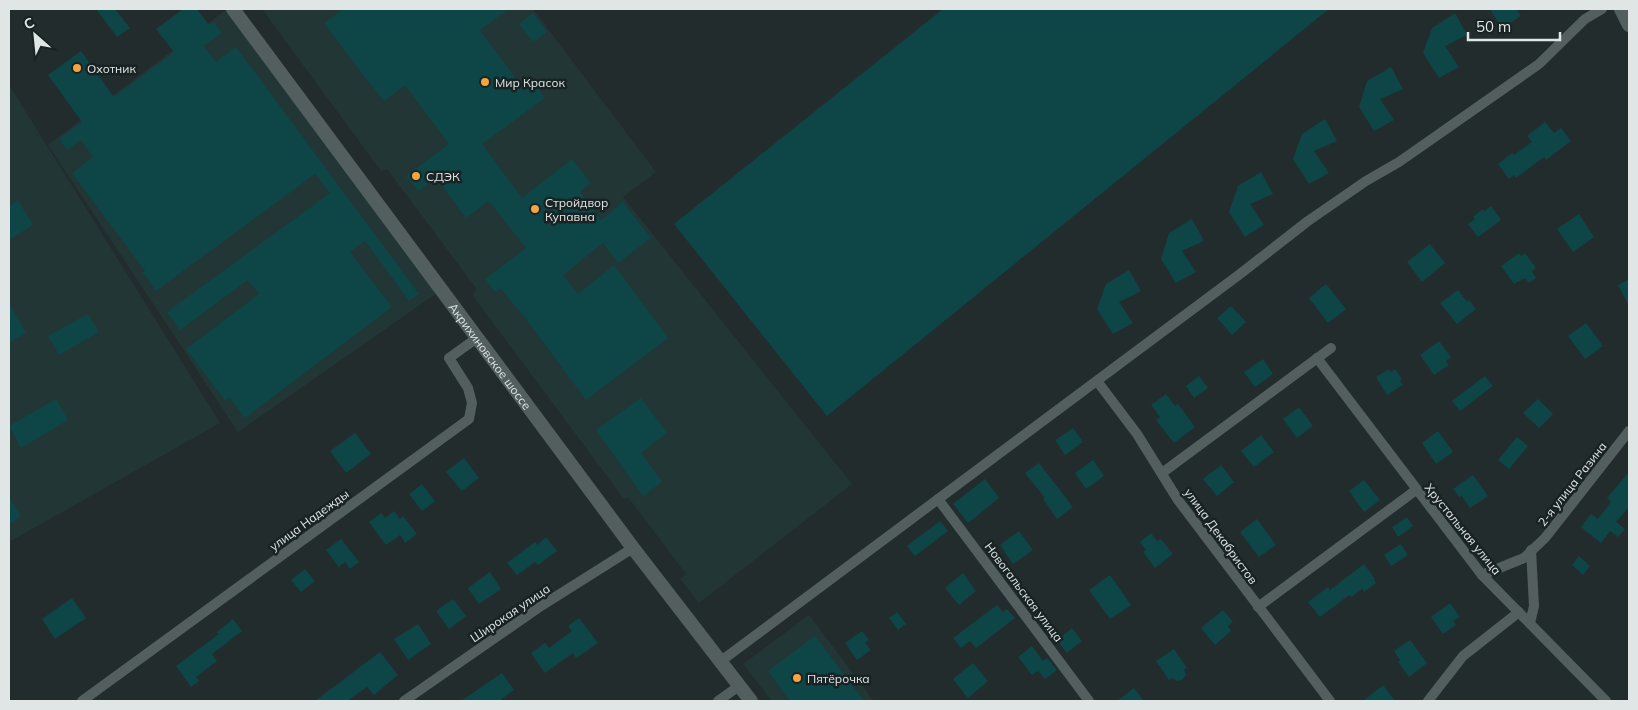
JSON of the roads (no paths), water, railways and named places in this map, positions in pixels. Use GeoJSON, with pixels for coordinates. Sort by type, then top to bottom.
{"type":"FeatureCollection","features":[{"type":"Feature","properties":{"kind":"main road","name":"Акрихиновское шоссе"},"geometry":{"type":"LineString","coordinates":[[233,9],[633,548],[751,701]]}},
{"type":"Feature","properties":{"kind":"main road"},"geometry":{"type":"LineString","coordinates":[[1620,9],[1629,25]]}},
{"type":"Feature","properties":{"kind":"street"},"geometry":{"type":"LineString","coordinates":[[721,661],[1245,271],[1308,221],[1366,180],[1399,162],[1539,64],[1585,19],[1602,9]]}},
{"type":"Feature","properties":{"kind":"street","name":"улица Надежды"},"geometry":{"type":"LineString","coordinates":[[82,701],[469,419],[472,403],[468,388],[449,358],[477,338]]}},
{"type":"Feature","properties":{"kind":"street"},"geometry":{"type":"LineString","coordinates":[[1162,474],[1331,348]]}},
{"type":"Feature","properties":{"kind":"street","name":"Хрустальная улица"},"geometry":{"type":"LineString","coordinates":[[1317,358],[1482,575],[1606,701]]}},
{"type":"Feature","properties":{"kind":"street","name":"улица Декабристов"},"geometry":{"type":"LineString","coordinates":[[1096,382],[1137,434],[1178,500],[1330,701]]}},
{"type":"Feature","properties":{"kind":"street","name":"2-я улица Разина"},"geometry":{"type":"LineString","coordinates":[[1482,575],[1524,558],[1551,531],[1629,431]]}},
{"type":"Feature","properties":{"kind":"street"},"geometry":{"type":"LineString","coordinates":[[1258,607],[1416,490]]}},
{"type":"Feature","properties":{"kind":"street","name":"Новогальская улица"},"geometry":{"type":"LineString","coordinates":[[938,499],[1089,701]]}},
{"type":"Feature","properties":{"kind":"street","name":"Широкая улица"},"geometry":{"type":"LineString","coordinates":[[404,701],[533,612],[633,548]]}},
{"type":"Feature","properties":{"kind":"street"},"geometry":{"type":"LineString","coordinates":[[1530,623],[1534,606],[1532,550]]}},
{"type":"Feature","properties":{"kind":"street"},"geometry":{"type":"LineString","coordinates":[[1428,701],[1463,656],[1519,612]]}},
{"type":"Feature","properties":{"kind":"street"},"geometry":{"type":"LineString","coordinates":[[718,701],[739,686]]}},
{"type":"Feature","properties":{"kind":"place","name":"Охотник"},"geometry":{"type":"Point","coordinates":[77,68]}},
{"type":"Feature","properties":{"kind":"place","name":"Мир Красок"},"geometry":{"type":"Point","coordinates":[485,82]}},
{"type":"Feature","properties":{"kind":"place","name":"СДЭК"},"geometry":{"type":"Point","coordinates":[416,176]}},
{"type":"Feature","properties":{"kind":"place","name":"Стройдвор Купавна"},"geometry":{"type":"Point","coordinates":[535,209]}},
{"type":"Feature","properties":{"kind":"place","name":"Пятёрочка"},"geometry":{"type":"Point","coordinates":[797,678]}}]}
